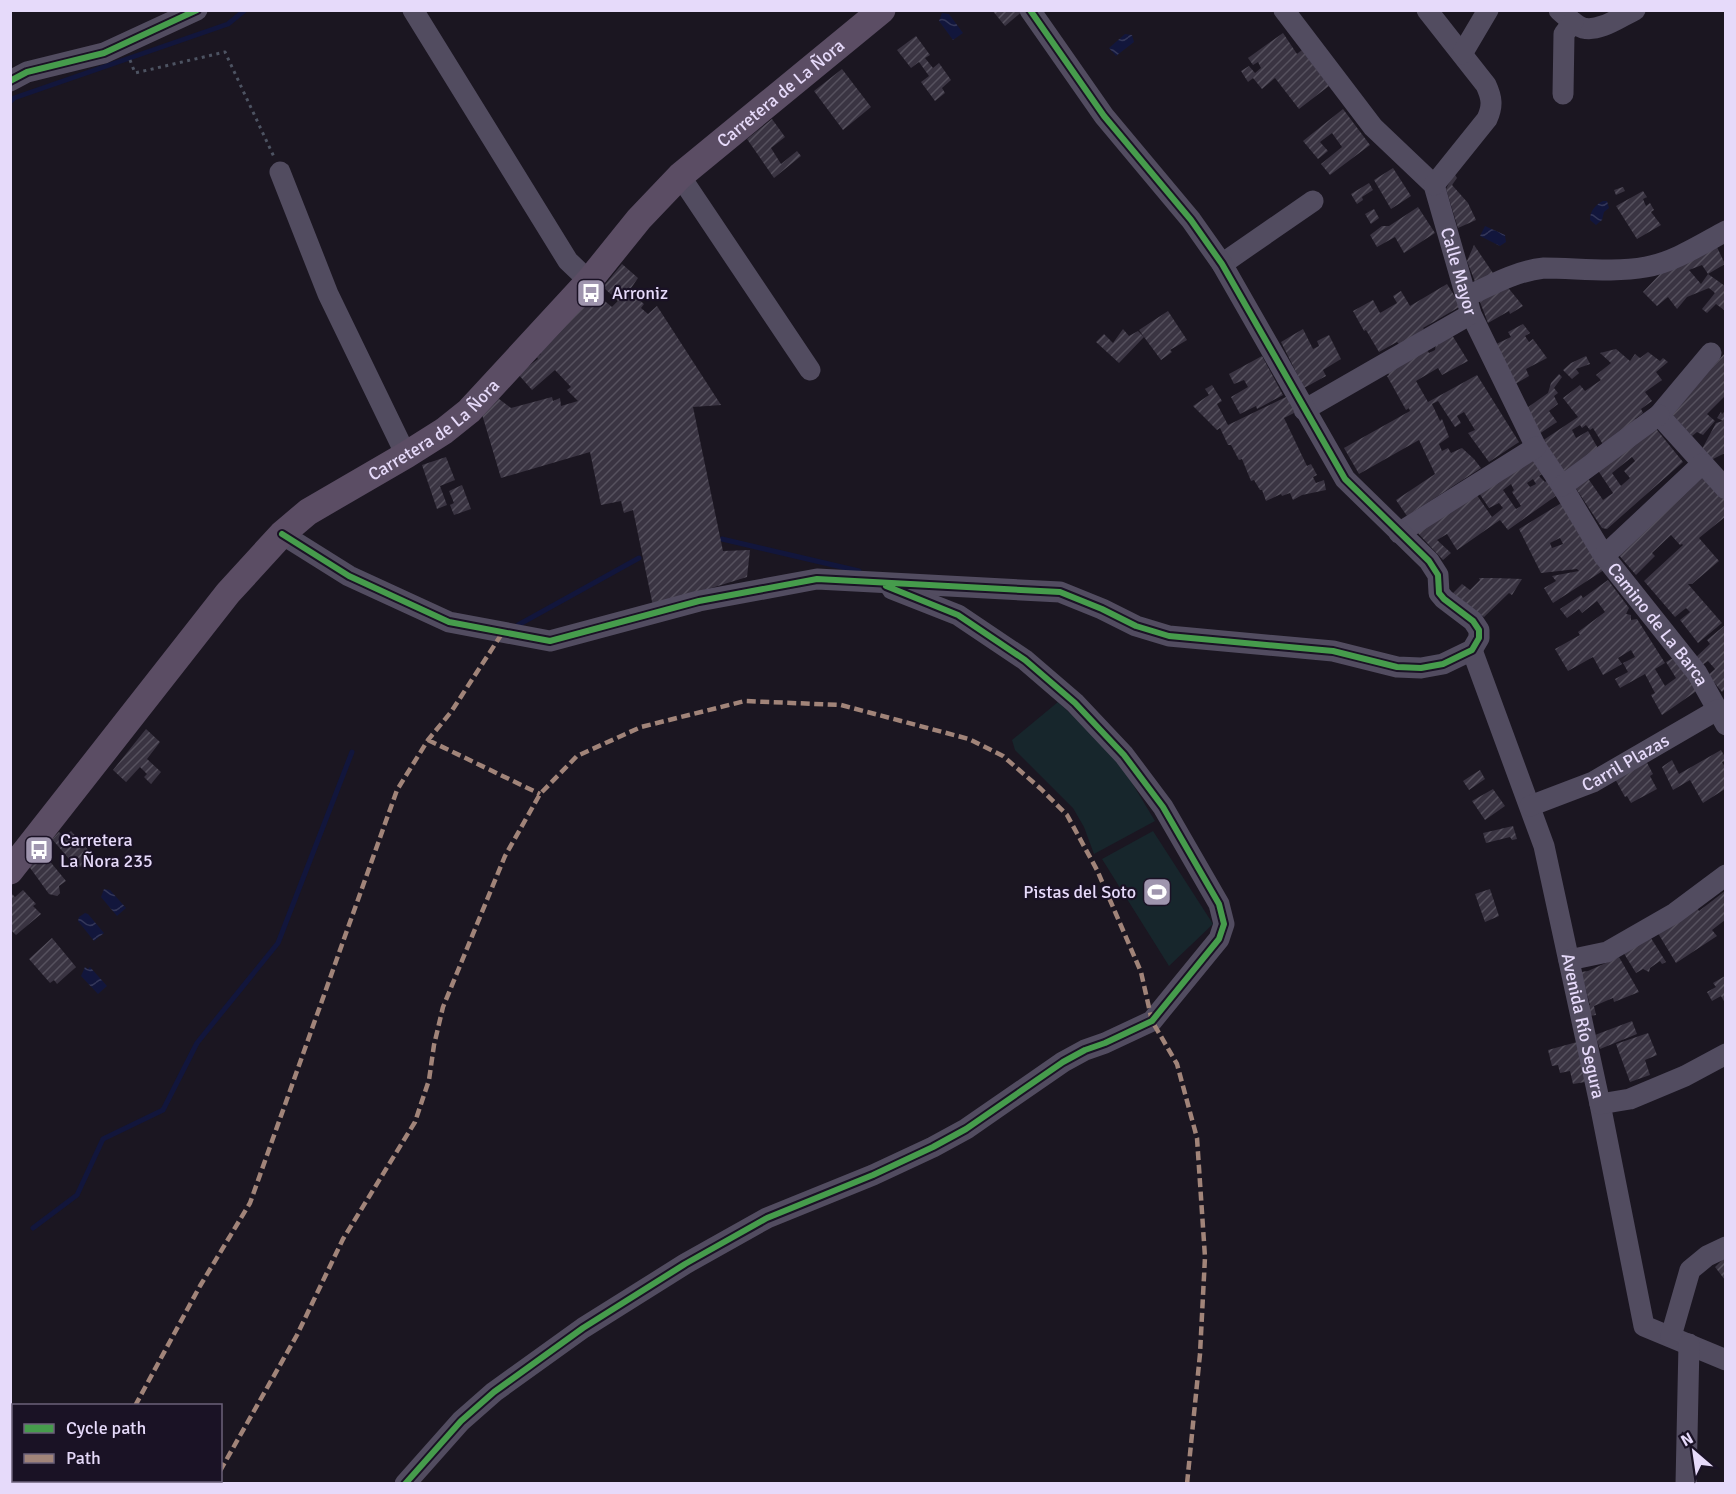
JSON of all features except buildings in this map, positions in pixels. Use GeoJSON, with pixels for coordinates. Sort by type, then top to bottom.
{"type":"FeatureCollection","features":[{"type":"Feature","properties":{"kind":"main road","name":"Carretera de La Ñora"},"geometry":{"type":"LineString","coordinates":[[10,872],[228,593],[295,521],[321,503],[444,431],[469,411],[589,281],[639,219],[680,176],[882,10]]}},
{"type":"Feature","properties":{"kind":"street"},"geometry":{"type":"LineString","coordinates":[[10,81],[27,72],[104,53],[197,10]]}},
{"type":"Feature","properties":{"kind":"street"},"geometry":{"type":"LineString","coordinates":[[413,10],[568,261],[589,281]]}},
{"type":"Feature","properties":{"kind":"street"},"geometry":{"type":"LineString","coordinates":[[282,534],[349,576],[449,622],[550,641],[699,601],[817,579],[1060,592],[1136,626],[1169,636],[1333,651],[1397,667],[1421,668],[1443,664],[1472,650],[1479,638],[1479,630],[1473,621],[1439,593],[1438,575],[1434,567],[1345,479],[1222,264],[1191,220],[1104,116],[1030,10]]}},
{"type":"Feature","properties":{"kind":"street"},"geometry":{"type":"LineString","coordinates":[[1284,10],[1373,127],[1434,185],[1487,119],[1492,109],[1491,95],[1486,85],[1427,10]]}},
{"type":"Feature","properties":{"kind":"street"},"geometry":{"type":"LineString","coordinates":[[1462,54],[1488,10]]}},
{"type":"Feature","properties":{"kind":"street"},"geometry":{"type":"LineString","coordinates":[[1563,94],[1566,16],[1584,28],[1608,24],[1635,10]]}},
{"type":"Feature","properties":{"kind":"street"},"geometry":{"type":"LineString","coordinates":[[280,172],[328,294],[406,455]]}},
{"type":"Feature","properties":{"kind":"street"},"geometry":{"type":"LineString","coordinates":[[680,176],[810,370]]}},
{"type":"Feature","properties":{"kind":"street","name":"Calle Mayor"},"geometry":{"type":"LineString","coordinates":[[1434,185],[1468,306],[1536,447],[1604,556]]}},
{"type":"Feature","properties":{"kind":"street"},"geometry":{"type":"LineString","coordinates":[[1222,264],[1313,201]]}},
{"type":"Feature","properties":{"kind":"street"},"geometry":{"type":"LineString","coordinates":[[1304,410],[1514,275],[1544,267],[1628,269],[1647,267],[1685,254],[1725,231]]}},
{"type":"Feature","properties":{"kind":"street"},"geometry":{"type":"LineString","coordinates":[[1562,486],[1659,415],[1711,353]]}},
{"type":"Feature","properties":{"kind":"street"},"geometry":{"type":"LineString","coordinates":[[1659,415],[1712,465],[1725,489]]}},
{"type":"Feature","properties":{"kind":"street"},"geometry":{"type":"LineString","coordinates":[[1399,532],[1536,447]]}},
{"type":"Feature","properties":{"kind":"street"},"geometry":{"type":"LineString","coordinates":[[1604,556],[1712,465]]}},
{"type":"Feature","properties":{"kind":"street","name":"Camino de La Barca"},"geometry":{"type":"LineString","coordinates":[[1604,556],[1697,673],[1721,718]]}},
{"type":"Feature","properties":{"kind":"street"},"geometry":{"type":"LineString","coordinates":[[405,1484],[461,1421],[494,1392],[583,1328],[685,1264],[767,1218],[873,1175],[966,1130],[1063,1062],[1152,1021],[1219,939],[1224,924],[1219,904],[1163,807],[1124,755],[1076,703],[1025,660],[958,615],[875,582]]}},
{"type":"Feature","properties":{"kind":"street","name":"Avenida Río Segura"},"geometry":{"type":"LineString","coordinates":[[1472,650],[1544,846],[1600,1104],[1644,1326],[1725,1360]]}},
{"type":"Feature","properties":{"kind":"street","name":"Carril Plazas"},"geometry":{"type":"LineString","coordinates":[[1530,806],[1593,782],[1721,718]]}},
{"type":"Feature","properties":{"kind":"street"},"geometry":{"type":"LineString","coordinates":[[1569,960],[1607,952],[1675,913],[1725,875]]}},
{"type":"Feature","properties":{"kind":"street"},"geometry":{"type":"LineString","coordinates":[[1600,1104],[1630,1099],[1685,1076],[1725,1054]]}},
{"type":"Feature","properties":{"kind":"street"},"geometry":{"type":"LineString","coordinates":[[1686,1484],[1680,1340],[1690,1270],[1707,1256],[1725,1247]]}},
{"type":"Feature","properties":{"kind":"path"},"geometry":{"type":"LineString","coordinates":[[135,73],[225,52],[280,172]]}},
{"type":"Feature","properties":{"kind":"shaded area"},"geometry":{"type":"Polygon","coordinates":[[[1058,702],[1100,741],[1123,768],[1155,821],[1094,854],[1084,827],[1073,808],[1015,750],[1012,740],[1058,702]]]}},
{"type":"Feature","properties":{"kind":"shaded area","name":"Pistas del Soto"},"geometry":{"type":"Polygon","coordinates":[[[1153,831],[1213,924],[1169,966],[1102,859],[1153,831]]]}},
{"type":"Feature","properties":{"kind":"water"},"geometry":{"type":"Polygon","coordinates":[[[942,13],[949,14],[963,33],[953,40],[939,21],[942,13]]]}},
{"type":"Feature","properties":{"kind":"water"},"geometry":{"type":"Polygon","coordinates":[[[1125,34],[1132,35],[1134,42],[1116,56],[1109,48],[1125,34]]]}},
{"type":"Feature","properties":{"kind":"water"},"geometry":{"type":"Polygon","coordinates":[[[1607,201],[1609,208],[1596,225],[1590,220],[1591,214],[1595,206],[1607,201]]]}},
{"type":"Feature","properties":{"kind":"water"},"geometry":{"type":"Polygon","coordinates":[[[1485,226],[1505,235],[1506,242],[1500,246],[1480,236],[1485,226]]]}},
{"type":"Feature","properties":{"kind":"water"},"geometry":{"type":"Polygon","coordinates":[[[104,889],[110,890],[126,908],[117,916],[101,897],[104,889]]]}},
{"type":"Feature","properties":{"kind":"water"},"geometry":{"type":"Polygon","coordinates":[[[85,913],[104,933],[94,941],[78,921],[79,917],[85,913]]]}},
{"type":"Feature","properties":{"kind":"water"},"geometry":{"type":"Polygon","coordinates":[[[85,967],[88,969],[90,967],[107,986],[98,994],[81,976],[85,967]]]}},
{"type":"Feature","properties":{"kind":"waterway"},"geometry":{"type":"LineString","coordinates":[[10,102],[14,98],[228,24],[245,10]]}},
{"type":"Feature","properties":{"kind":"waterway"},"geometry":{"type":"LineString","coordinates":[[722,539],[859,571]]}},
{"type":"Feature","properties":{"kind":"waterway"},"geometry":{"type":"LineString","coordinates":[[518,625],[639,558]]}},
{"type":"Feature","properties":{"kind":"waterway"},"geometry":{"type":"LineString","coordinates":[[33,1228],[77,1195],[103,1139],[163,1110],[197,1043],[278,943],[352,752]]}},
{"type":"Feature","properties":{"kind":"marked path"},"geometry":{"type":"LineString","coordinates":[[136,1404],[200,1286],[250,1203],[397,790],[428,740],[451,712],[503,632]]}},
{"type":"Feature","properties":{"kind":"marked path"},"geometry":{"type":"LineString","coordinates":[[222,1467],[297,1335],[343,1239],[415,1122],[429,1080],[443,1007],[505,856],[540,794],[577,756],[641,727],[745,701],[841,705],[969,739],[1003,756],[1067,815],[1097,870],[1141,972],[1152,1021],[1177,1064],[1197,1138],[1205,1257],[1200,1354],[1187,1484]]}},
{"type":"Feature","properties":{"kind":"marked path"},"geometry":{"type":"LineString","coordinates":[[428,740],[540,794]]}},
{"type":"Feature","properties":{"kind":"cycle path"},"geometry":{"type":"LineString","coordinates":[[10,81],[27,72],[104,53],[197,10]]}},
{"type":"Feature","properties":{"kind":"cycle path"},"geometry":{"type":"LineString","coordinates":[[282,534],[349,576],[449,622],[550,641],[699,601],[817,579],[1060,592],[1136,626],[1169,636],[1333,651],[1397,667],[1421,668],[1443,664],[1472,650],[1479,638],[1479,630],[1473,621],[1439,593],[1438,575],[1429,561],[1345,479],[1222,264],[1191,220],[1104,116],[1030,10]]}},
{"type":"Feature","properties":{"kind":"cycle path"},"geometry":{"type":"LineString","coordinates":[[405,1484],[461,1421],[494,1392],[583,1328],[685,1264],[767,1218],[873,1175],[933,1147],[966,1129],[1063,1062],[1152,1021],[1219,939],[1224,924],[1219,904],[1163,807],[1124,755],[1075,703],[1025,660],[958,615],[886,586]]}},
{"type":"Feature","properties":{"kind":"place","name":"Arroniz"},"geometry":{"type":"Point","coordinates":[591,293]}},
{"type":"Feature","properties":{"kind":"place","name":"Carretera La Ñora 235"},"geometry":{"type":"Point","coordinates":[39,850]}},
{"type":"Feature","properties":{"kind":"place","name":"Pistas del Soto"},"geometry":{"type":"Point","coordinates":[1157,892]}}]}
